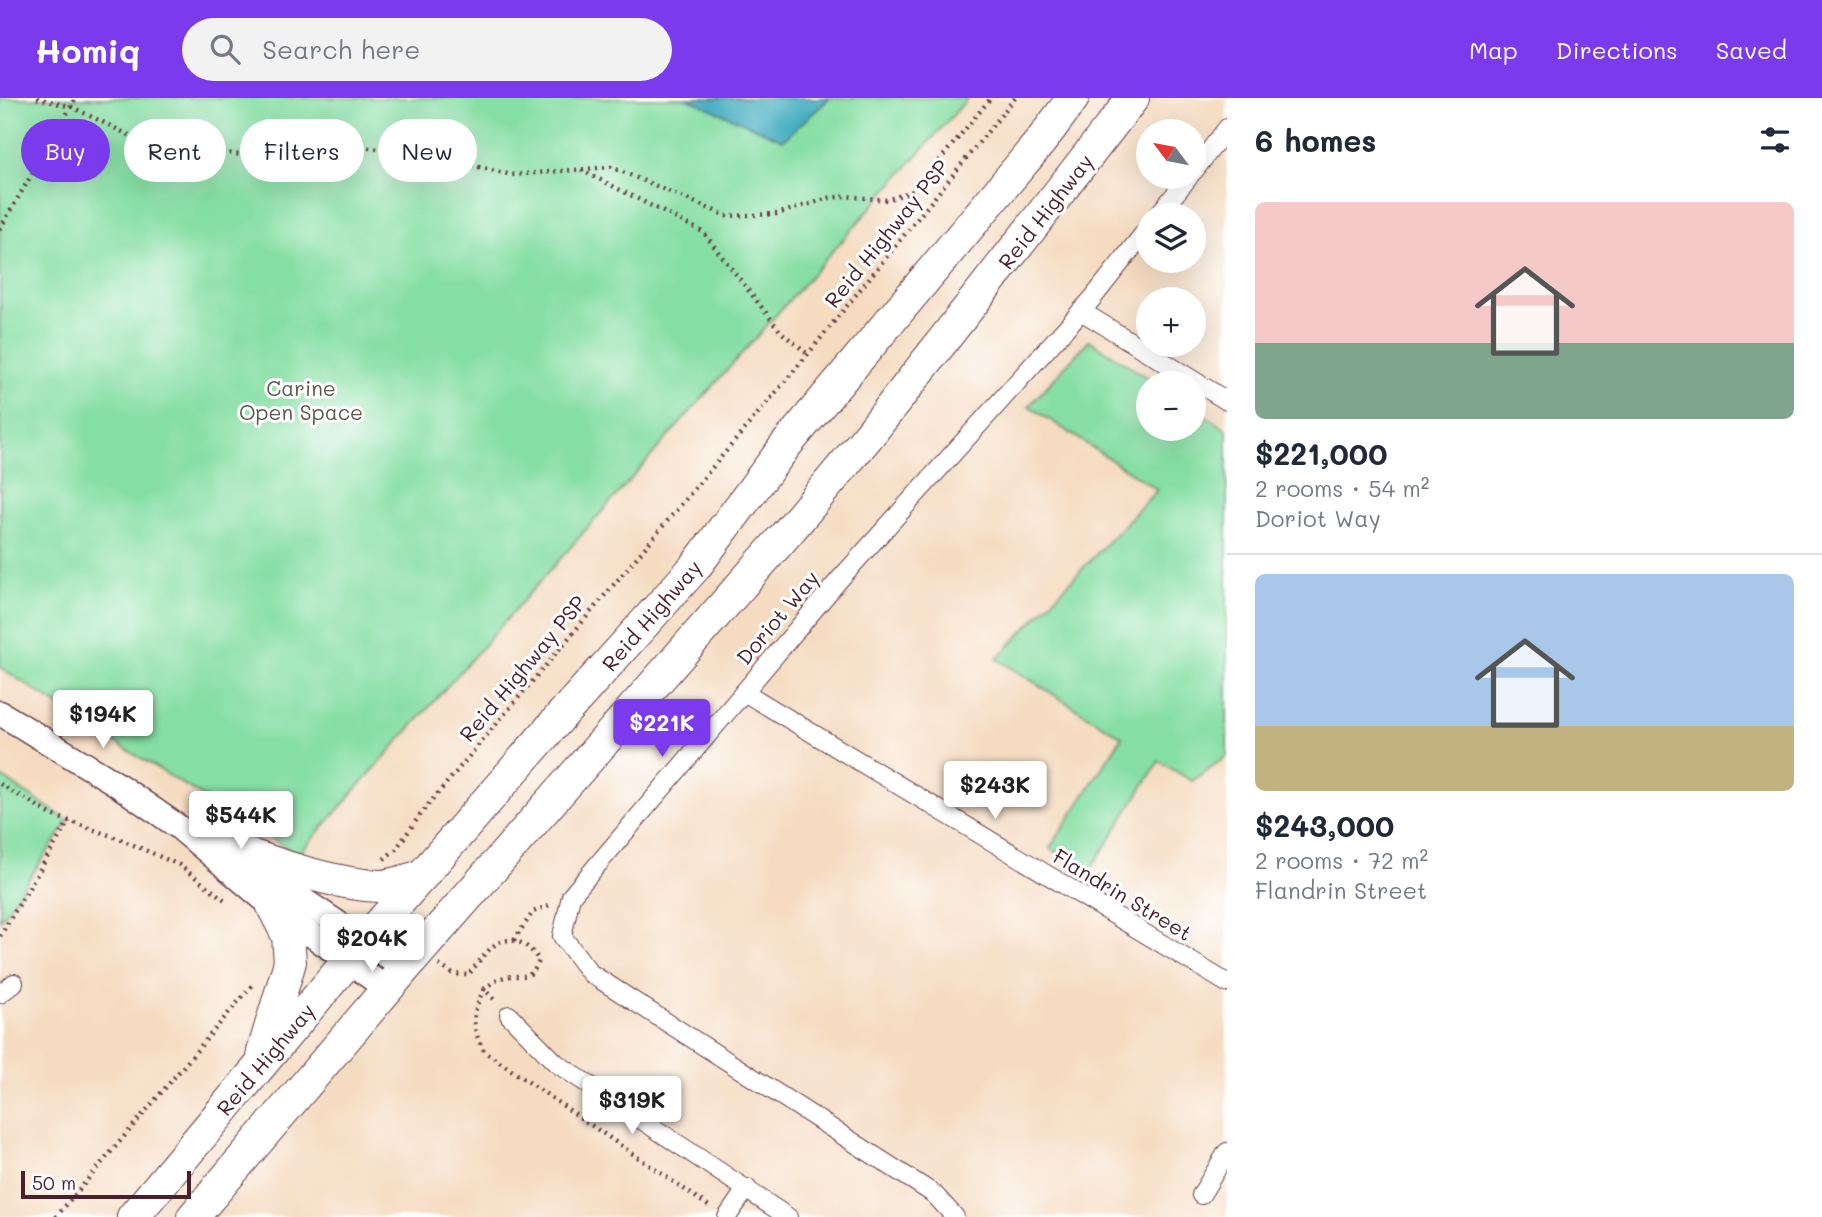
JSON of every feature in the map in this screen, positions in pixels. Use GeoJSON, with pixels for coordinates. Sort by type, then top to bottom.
{"type":"FeatureCollection","features":[{"type":"Feature","properties":{"kind":"highway","name":"Reid Highway"},"geometry":{"type":"LineString","coordinates":[[133,1217],[356,952],[561,716],[695,568],[786,445],[1041,141],[1073,98]]}},
{"type":"Feature","properties":{"kind":"highway","name":"Reid Highway"},"geometry":{"type":"LineString","coordinates":[[193,1217],[404,969],[796,522],[869,435],[1133,98]]}},
{"type":"Feature","properties":{"kind":"highway"},"geometry":{"type":"LineString","coordinates":[[221,845],[293,869],[352,882],[382,886],[422,876]]}},
{"type":"Feature","properties":{"kind":"highway"},"geometry":{"type":"LineString","coordinates":[[258,1067],[290,962],[288,936],[273,907]]}},
{"type":"Feature","properties":{"kind":"main road"},"geometry":{"type":"LineString","coordinates":[[0,713],[111,781],[180,828],[273,907],[356,952],[404,969]]}},
{"type":"Feature","properties":{"kind":"main road"},"geometry":{"type":"LineString","coordinates":[[180,828],[221,845],[356,952]]}},
{"type":"Feature","properties":{"kind":"street"},"geometry":{"type":"LineString","coordinates":[[1206,155],[1227,128]]}},
{"type":"Feature","properties":{"kind":"street"},"geometry":{"type":"LineString","coordinates":[[1168,203],[1179,189]]}},
{"type":"Feature","properties":{"kind":"street","name":"Doriot Way"},"geometry":{"type":"LineString","coordinates":[[955,1217],[934,1194],[590,973],[562,936],[571,895],[839,580],[1081,311],[1136,243]]}},
{"type":"Feature","properties":{"kind":"street"},"geometry":{"type":"LineString","coordinates":[[1081,311],[1227,401]]}},
{"type":"Feature","properties":{"kind":"street","name":"Flandrin Street"},"geometry":{"type":"LineString","coordinates":[[744,692],[1227,983]]}},
{"type":"Feature","properties":{"kind":"street"},"geometry":{"type":"LineString","coordinates":[[509,1015],[556,1063],[788,1217]]}},
{"type":"Feature","properties":{"kind":"street"},"geometry":{"type":"LineString","coordinates":[[1201,1195],[1227,1152]]}},
{"type":"Feature","properties":{"kind":"street"},"geometry":{"type":"LineString","coordinates":[[722,1214],[747,1188]]}},
{"type":"Feature","properties":{"kind":"path"},"geometry":{"type":"LineString","coordinates":[[37,98],[72,107],[151,146],[254,156],[330,144],[420,153],[512,175],[611,167],[727,216],[777,214],[837,197],[887,200],[915,190],[991,98]]}},
{"type":"Feature","properties":{"kind":"path"},"geometry":{"type":"LineString","coordinates":[[0,229],[76,98]]}},
{"type":"Feature","properties":{"kind":"path","name":"Reid Highway PSP"},"geometry":{"type":"LineString","coordinates":[[382,860],[396,849],[423,811],[808,354],[1015,98]]}},
{"type":"Feature","properties":{"kind":"path"},"geometry":{"type":"LineString","coordinates":[[580,170],[703,232],[781,332],[808,354]]}},
{"type":"Feature","properties":{"kind":"path"},"geometry":{"type":"LineString","coordinates":[[0,784],[52,815],[120,839],[179,865],[233,904]]}},
{"type":"Feature","properties":{"kind":"path"},"geometry":{"type":"LineString","coordinates":[[0,936],[69,821]]}},
{"type":"Feature","properties":{"kind":"path"},"geometry":{"type":"LineString","coordinates":[[404,969],[468,975],[491,947],[514,940],[533,912],[571,895]]}},
{"type":"Feature","properties":{"kind":"path"},"geometry":{"type":"LineString","coordinates":[[514,940],[533,948],[539,961],[534,972],[525,977],[502,978],[484,989],[474,1010],[474,1026],[476,1037],[485,1052],[722,1214]]}},
{"type":"Feature","properties":{"kind":"path"},"geometry":{"type":"LineString","coordinates":[[56,1217],[261,975]]}},
{"type":"Feature","properties":{"kind":"path"},"geometry":{"type":"LineString","coordinates":[[484,989],[509,1015]]}},
{"type":"Feature","properties":{"kind":"green space","name":"Carine Open Space"},"geometry":{"type":"Polygon","coordinates":[[[0,98],[968,98],[298,855],[116,743],[0,667],[0,98]]]}},
{"type":"Feature","properties":{"kind":"green space"},"geometry":{"type":"Polygon","coordinates":[[[1089,340],[1137,371],[1136,441],[1206,441],[1206,416],[1227,430],[1227,756],[1192,781],[1159,761],[1089,872],[1050,848],[1122,737],[997,659],[1157,490],[1029,406],[1089,340]]]}},
{"type":"Feature","properties":{"kind":"green space"},"geometry":{"type":"Polygon","coordinates":[[[0,776],[69,821],[0,920],[0,776]]]}},
{"type":"Feature","properties":{"kind":"water"},"geometry":{"type":"Polygon","coordinates":[[[686,98],[830,98],[783,140],[686,98]]]}}]}
